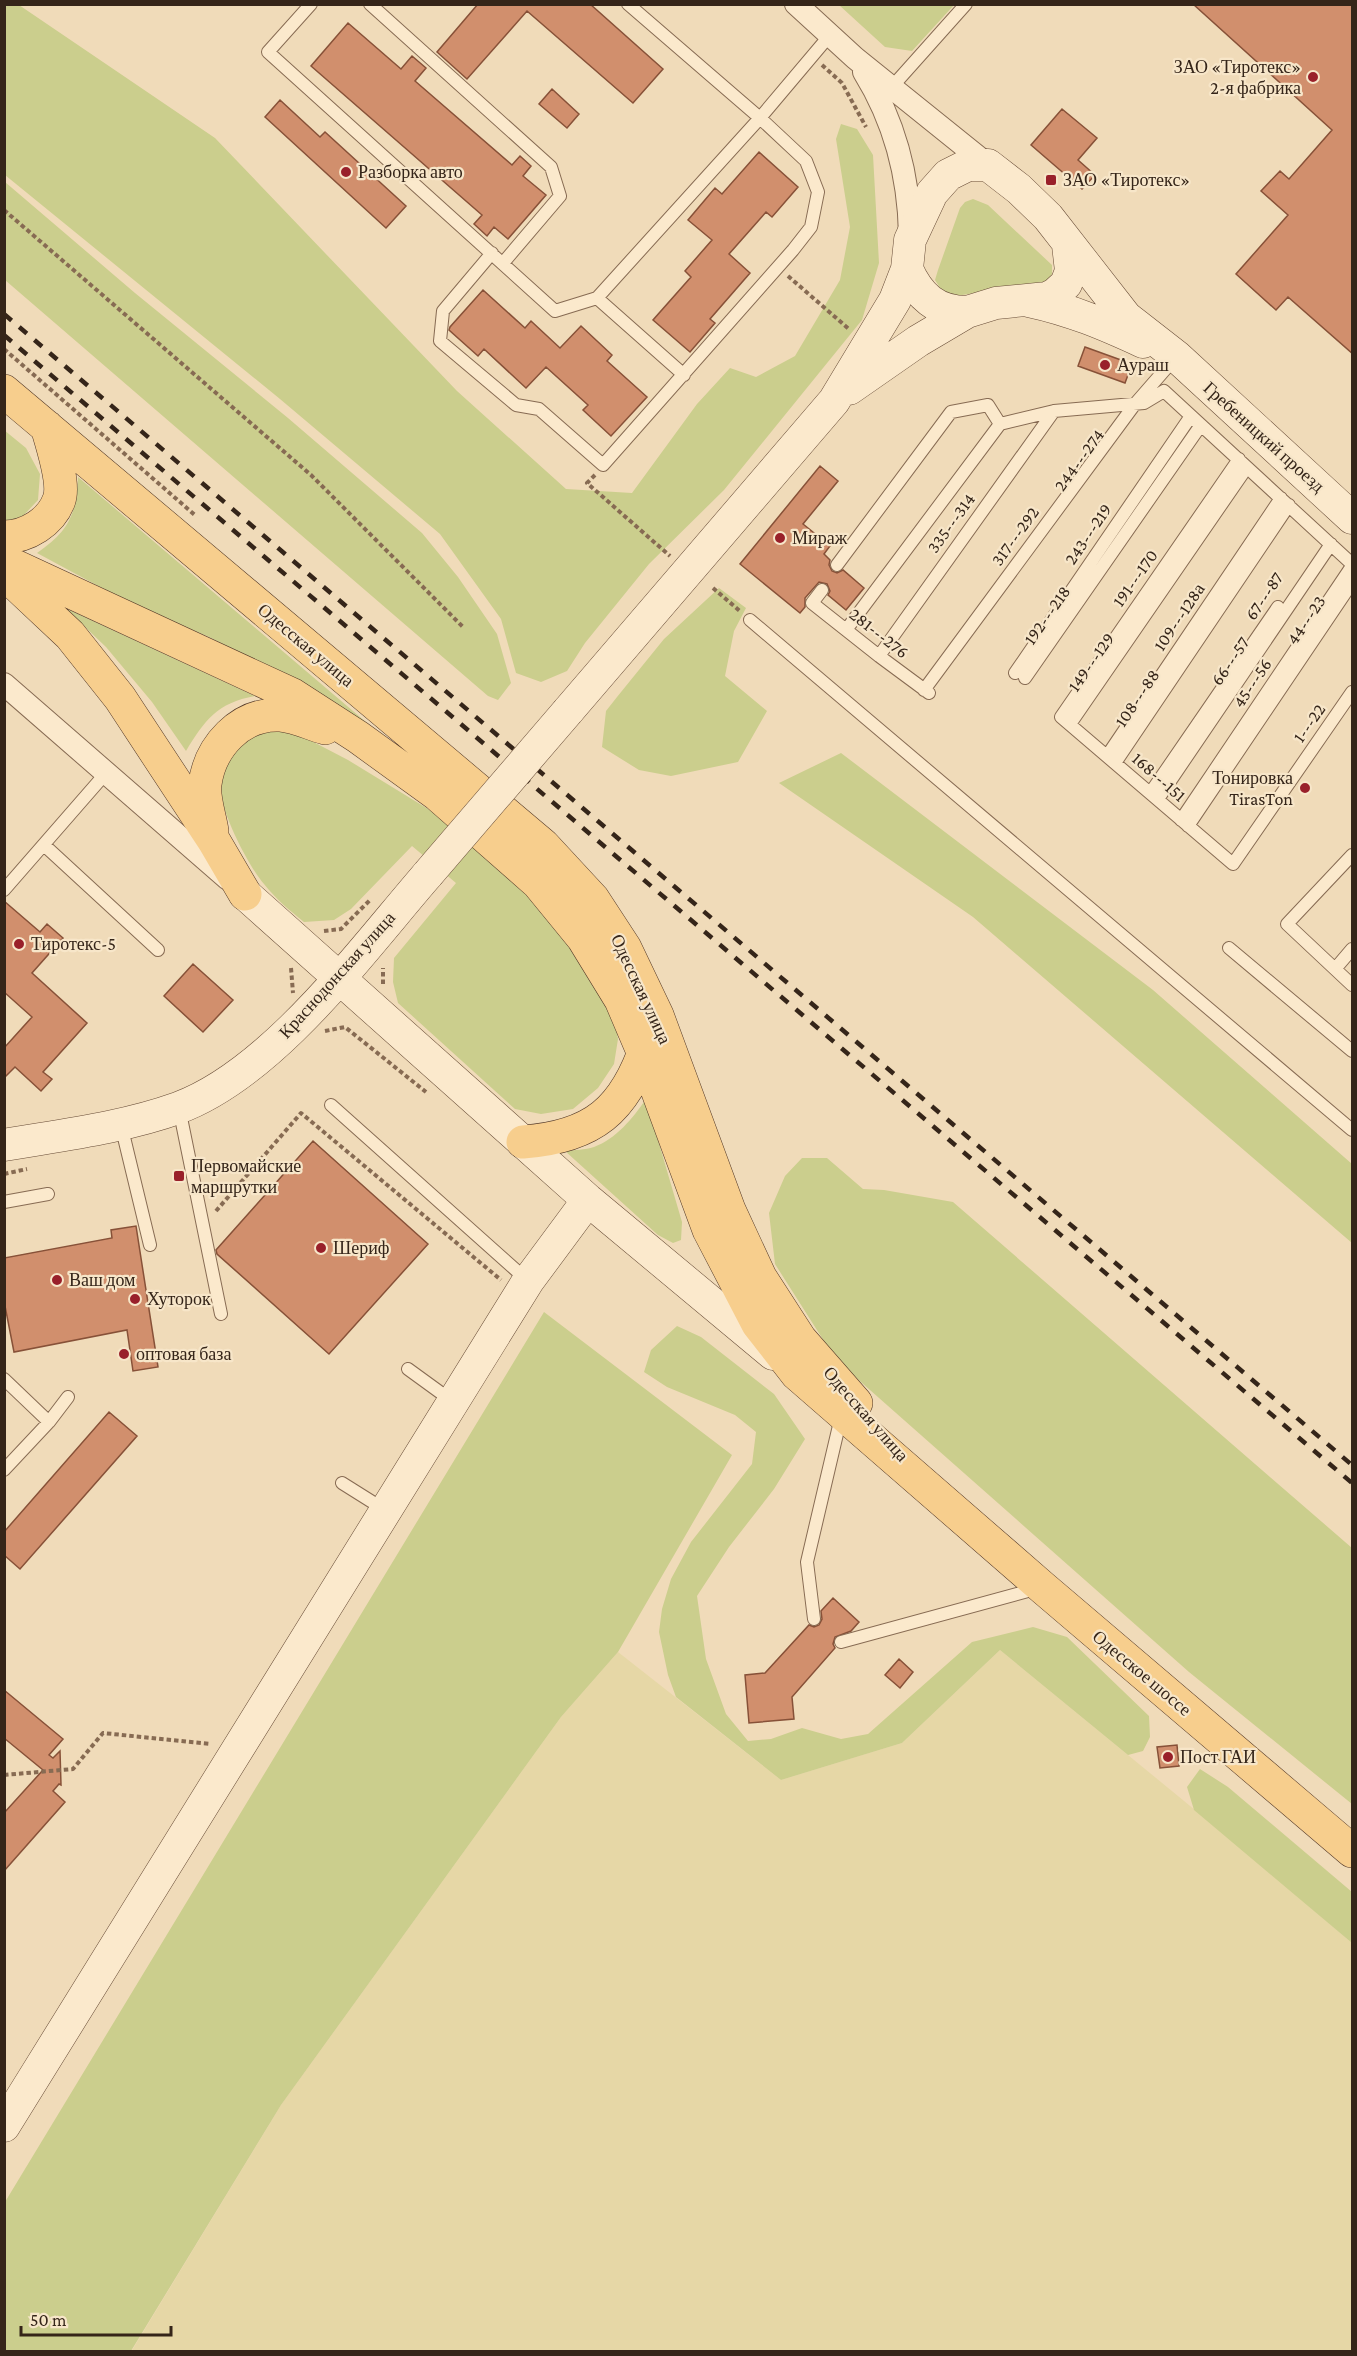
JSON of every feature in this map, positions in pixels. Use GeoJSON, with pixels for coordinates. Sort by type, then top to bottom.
{"type":"FeatureCollection","features":[{"type":"Feature","properties":{"kind":"main road","name":"Одесская улица"},"geometry":{"type":"LineString","coordinates":[[4,392],[543,845],[593,899],[625,948],[657,1016],[729,1210],[760,1277],[800,1339],[935,1492]]}},
{"type":"Feature","properties":{"kind":"main road"},"geometry":{"type":"LineString","coordinates":[[4,537],[16,537],[42,524],[60,499],[58,464],[47,427]]}},
{"type":"Feature","properties":{"kind":"main road","name":"Одесская улица"},"geometry":{"type":"LineString","coordinates":[[4,561],[293,695],[358,737],[438,795],[538,883],[583,938],[621,1000],[644,1054],[709,1230],[758,1324],[796,1374],[935,1492]]}},
{"type":"Feature","properties":{"kind":"main road"},"geometry":{"type":"LineString","coordinates":[[4,573],[70,635],[120,698],[214,841],[245,894]]}},
{"type":"Feature","properties":{"kind":"main road"},"geometry":{"type":"LineString","coordinates":[[214,841],[205,786],[215,752],[233,730],[255,718],[281,715],[358,737]]}},
{"type":"Feature","properties":{"kind":"main road"},"geometry":{"type":"LineString","coordinates":[[523,1142],[550,1140],[570,1134],[603,1116],[620,1100],[633,1080],[657,1016]]}},
{"type":"Feature","properties":{"kind":"main road","name":"Одесское шоссе"},"geometry":{"type":"LineString","coordinates":[[935,1492],[1042,1587],[1353,1851]]}},
{"type":"Feature","properties":{"kind":"street"},"geometry":{"type":"LineString","coordinates":[[796,4],[855,58],[1035,205],[1068,245],[1071,271],[1066,284],[1047,298],[996,303],[967,312],[896,355],[834,401]]}},
{"type":"Feature","properties":{"kind":"street"},"geometry":{"type":"LineString","coordinates":[[855,58],[882,105],[900,156],[909,209],[909,255],[914,284],[925,298],[945,310],[967,312]]}},
{"type":"Feature","properties":{"kind":"street"},"geometry":{"type":"LineString","coordinates":[[834,401],[896,300],[909,255],[932,193],[948,175],[968,165],[988,165]]}},
{"type":"Feature","properties":{"kind":"street","name":"Гребеницкий проезд"},"geometry":{"type":"LineString","coordinates":[[1068,245],[1126,317],[1176,356],[1353,518]]}},
{"type":"Feature","properties":{"kind":"street","name":"Гребеницкий проезд"},"geometry":{"type":"LineString","coordinates":[[1028,301],[1062,308],[1096,320],[1176,356]]}},
{"type":"Feature","properties":{"kind":"street","name":"Краснодонская улица"},"geometry":{"type":"LineString","coordinates":[[4,1145],[120,1124],[179,1107],[231,1081],[289,1032],[428,874],[834,401]]}},
{"type":"Feature","properties":{"kind":"street"},"geometry":{"type":"LineString","coordinates":[[4,684],[245,894]]}},
{"type":"Feature","properties":{"kind":"street","name":"Одесская улица"},"geometry":{"type":"LineString","coordinates":[[245,894],[588,1200],[796,1374]]}},
{"type":"Feature","properties":{"kind":"street"},"geometry":{"type":"LineString","coordinates":[[4,2126],[528,1281],[588,1200]]}},
{"type":"Feature","properties":{"kind":"lane"},"geometry":{"type":"LineString","coordinates":[[311,4],[268,52],[555,311],[597,298],[760,118],[830,35]]}},
{"type":"Feature","properties":{"kind":"lane"},"geometry":{"type":"LineString","coordinates":[[370,4],[551,167],[560,196],[503,264]]}},
{"type":"Feature","properties":{"kind":"lane"},"geometry":{"type":"LineString","coordinates":[[492,254],[443,311],[440,341],[516,405],[539,409],[603,465],[779,267],[811,227],[818,192],[806,161],[760,118],[628,4]]}},
{"type":"Feature","properties":{"kind":"lane"},"geometry":{"type":"LineString","coordinates":[[891,88],[966,4]]}},
{"type":"Feature","properties":{"kind":"lane"},"geometry":{"type":"LineString","coordinates":[[597,298],[684,375]]}},
{"type":"Feature","properties":{"kind":"lane","name":"244---274"},"geometry":{"type":"LineString","coordinates":[[931,689],[1139,403],[1176,356]]}},
{"type":"Feature","properties":{"kind":"lane"},"geometry":{"type":"LineString","coordinates":[[846,630],[1000,424],[1054,411],[1139,403],[1164,391],[1353,565]]}},
{"type":"Feature","properties":{"kind":"lane"},"geometry":{"type":"LineString","coordinates":[[837,565],[951,412],[988,405],[1000,424]]}},
{"type":"Feature","properties":{"kind":"lane","name":"335---314"},"geometry":{"type":"LineString","coordinates":[[879,656],[1054,411]]}},
{"type":"Feature","properties":{"kind":"lane","name":"243---219"},"geometry":{"type":"LineString","coordinates":[[1020,676],[1191,416]]}},
{"type":"Feature","properties":{"kind":"lane","name":"192---218"},"geometry":{"type":"LineString","coordinates":[[1020,676],[1201,425]]}},
{"type":"Feature","properties":{"kind":"lane","name":"191---170"},"geometry":{"type":"LineString","coordinates":[[1066,721],[1239,459]]}},
{"type":"Feature","properties":{"kind":"lane","name":"149---129"},"geometry":{"type":"LineString","coordinates":[[1066,721],[1243,472]]}},
{"type":"Feature","properties":{"kind":"lane","name":"109---128а"},"geometry":{"type":"LineString","coordinates":[[1111,759],[1285,502]]}},
{"type":"Feature","properties":{"kind":"lane","name":"67---87"},"geometry":{"type":"LineString","coordinates":[[1155,795],[1328,542]]}},
{"type":"Feature","properties":{"kind":"lane","name":"45---56"},"geometry":{"type":"LineString","coordinates":[[1184,823],[1353,565]]}},
{"type":"Feature","properties":{"kind":"lane","name":"44---23"},"geometry":{"type":"LineString","coordinates":[[1184,823],[1353,583]]}},
{"type":"Feature","properties":{"kind":"lane","name":"281---276"},"geometry":{"type":"LineString","coordinates":[[822,590],[812,603],[879,656],[931,689]]}},
{"type":"Feature","properties":{"kind":"lane"},"geometry":{"type":"LineString","coordinates":[[750,620],[1353,1130]]}},
{"type":"Feature","properties":{"kind":"lane","name":"1---22"},"geometry":{"type":"LineString","coordinates":[[1233,864],[1353,692]]}},
{"type":"Feature","properties":{"kind":"lane","name":"168---151"},"geometry":{"type":"LineString","coordinates":[[1066,721],[1233,864]]}},
{"type":"Feature","properties":{"kind":"lane"},"geometry":{"type":"LineString","coordinates":[[4,890],[106,773]]}},
{"type":"Feature","properties":{"kind":"lane"},"geometry":{"type":"LineString","coordinates":[[44,845],[158,950]]}},
{"type":"Feature","properties":{"kind":"lane"},"geometry":{"type":"LineString","coordinates":[[1353,855],[1287,924],[1353,985]]}},
{"type":"Feature","properties":{"kind":"lane"},"geometry":{"type":"LineString","coordinates":[[1229,948],[1353,1051]]}},
{"type":"Feature","properties":{"kind":"lane"},"geometry":{"type":"LineString","coordinates":[[1335,969],[1353,949]]}},
{"type":"Feature","properties":{"kind":"lane"},"geometry":{"type":"LineString","coordinates":[[331,1105],[528,1281]]}},
{"type":"Feature","properties":{"kind":"lane"},"geometry":{"type":"LineString","coordinates":[[179,1107],[221,1314]]}},
{"type":"Feature","properties":{"kind":"lane"},"geometry":{"type":"LineString","coordinates":[[120,1124],[150,1245]]}},
{"type":"Feature","properties":{"kind":"lane"},"geometry":{"type":"LineString","coordinates":[[4,1202],[48,1194]]}},
{"type":"Feature","properties":{"kind":"lane"},"geometry":{"type":"LineString","coordinates":[[408,1369],[453,1401]]}},
{"type":"Feature","properties":{"kind":"lane"},"geometry":{"type":"LineString","coordinates":[[4,1379],[49,1422]]}},
{"type":"Feature","properties":{"kind":"lane"},"geometry":{"type":"LineString","coordinates":[[4,1470],[49,1422],[68,1397]]}},
{"type":"Feature","properties":{"kind":"lane"},"geometry":{"type":"LineString","coordinates":[[814,1618],[807,1562],[842,1413]]}},
{"type":"Feature","properties":{"kind":"lane"},"geometry":{"type":"LineString","coordinates":[[342,1483],[386,1510]]}},
{"type":"Feature","properties":{"kind":"lane"},"geometry":{"type":"LineString","coordinates":[[841,1642],[1042,1587]]}},
{"type":"Feature","properties":{"kind":"path"},"geometry":{"type":"LineString","coordinates":[[812,57],[842,83],[868,130]]}},
{"type":"Feature","properties":{"kind":"path"},"geometry":{"type":"LineString","coordinates":[[4,210],[311,475],[463,627]]}},
{"type":"Feature","properties":{"kind":"path"},"geometry":{"type":"LineString","coordinates":[[779,267],[856,335]]}},
{"type":"Feature","properties":{"kind":"path"},"geometry":{"type":"LineString","coordinates":[[603,465],[587,483],[672,558]]}},
{"type":"Feature","properties":{"kind":"path"},"geometry":{"type":"LineString","coordinates":[[713,588],[750,620]]}},
{"type":"Feature","properties":{"kind":"path"},"geometry":{"type":"LineString","coordinates":[[382,988],[384,967]]}},
{"type":"Feature","properties":{"kind":"path"},"geometry":{"type":"LineString","coordinates":[[324,1031],[345,1027]]}},
{"type":"Feature","properties":{"kind":"path"},"geometry":{"type":"LineString","coordinates":[[4,1775],[73,1769],[104,1733],[239,1747]]}},
{"type":"Feature","properties":{"kind":"shaded area"},"geometry":{"type":"Polygon","coordinates":[[[1000,1650],[1245,1851],[1352,1943],[1352,2351],[131,2352],[281,2105],[561,1717],[618,1652],[781,1780],[902,1743],[1000,1650]]]}},
{"type":"Feature","properties":{"kind":"green space"},"geometry":{"type":"Polygon","coordinates":[[[4,5],[19,5],[215,138],[457,391],[566,489],[632,493],[697,404],[730,368],[756,377],[795,356],[840,280],[850,227],[836,139],[841,124],[857,129],[873,155],[879,263],[862,320],[724,490],[649,564],[585,643],[567,671],[541,682],[516,673],[501,619],[440,534],[280,399],[5,175],[4,5]]]}},
{"type":"Feature","properties":{"kind":"green space"},"geometry":{"type":"Polygon","coordinates":[[[839,5],[954,5],[912,51],[885,47],[839,5]]]}},
{"type":"Feature","properties":{"kind":"green space"},"geometry":{"type":"Polygon","coordinates":[[[5,182],[422,533],[458,577],[497,634],[511,683],[498,700],[488,696],[5,280],[5,182]]]}},
{"type":"Feature","properties":{"kind":"green space"},"geometry":{"type":"Polygon","coordinates":[[[973,199],[988,205],[1052,265],[1052,274],[1045,284],[956,296],[942,291],[935,280],[938,270],[960,208],[965,202],[973,199]]]}},
{"type":"Feature","properties":{"kind":"green space"},"geometry":{"type":"Polygon","coordinates":[[[4,430],[26,448],[40,474],[38,500],[23,516],[6,522],[4,522],[4,430]]]}},
{"type":"Feature","properties":{"kind":"green space"},"geometry":{"type":"Polygon","coordinates":[[[78,477],[407,757],[305,686],[207,636],[139,608],[37,553],[57,537],[69,521],[73,512],[78,477]]]}},
{"type":"Feature","properties":{"kind":"green space"},"geometry":{"type":"Polygon","coordinates":[[[719,588],[746,608],[734,631],[725,676],[767,711],[738,762],[671,776],[639,770],[602,747],[606,711],[664,639],[719,588]]]}},
{"type":"Feature","properties":{"kind":"green space"},"geometry":{"type":"Polygon","coordinates":[[[65,608],[255,696],[231,703],[213,714],[199,730],[186,751],[152,702],[106,647],[65,608]]]}},
{"type":"Feature","properties":{"kind":"green space"},"geometry":{"type":"Polygon","coordinates":[[[274,730],[302,736],[348,760],[433,812],[544,909],[614,1009],[618,1039],[614,1064],[598,1088],[573,1109],[541,1114],[515,1109],[398,1003],[393,982],[394,958],[456,883],[412,846],[351,909],[334,920],[304,922],[269,889],[250,864],[229,822],[219,784],[225,765],[242,741],[253,734],[274,730]]]}},
{"type":"Feature","properties":{"kind":"green space"},"geometry":{"type":"Polygon","coordinates":[[[841,753],[1153,990],[1352,1164],[1352,1243],[973,917],[779,783],[841,753]]]}},
{"type":"Feature","properties":{"kind":"green space"},"geometry":{"type":"Polygon","coordinates":[[[646,1099],[682,1222],[681,1240],[673,1243],[658,1235],[565,1151],[591,1148],[610,1139],[630,1120],[646,1099]]]}},
{"type":"Feature","properties":{"kind":"green space"},"geometry":{"type":"Polygon","coordinates":[[[802,1158],[827,1158],[863,1189],[884,1190],[953,1202],[1352,1548],[1352,1804],[1189,1672],[836,1360],[775,1264],[769,1213],[785,1176],[802,1158]]]}},
{"type":"Feature","properties":{"kind":"green space"},"geometry":{"type":"Polygon","coordinates":[[[544,1312],[732,1455],[618,1652],[561,1717],[281,2105],[131,2351],[5,2351],[5,2202],[544,1312]]]}},
{"type":"Feature","properties":{"kind":"green space"},"geometry":{"type":"Polygon","coordinates":[[[677,1326],[701,1337],[774,1394],[805,1439],[774,1489],[729,1547],[697,1596],[706,1659],[726,1714],[748,1741],[771,1739],[802,1728],[841,1739],[868,1734],[972,1642],[1033,1627],[1067,1637],[1149,1716],[1150,1737],[1143,1751],[1128,1755],[1000,1650],[902,1743],[781,1780],[676,1697],[668,1675],[659,1632],[662,1609],[671,1579],[691,1542],[752,1464],[756,1432],[735,1415],[667,1387],[644,1372],[651,1350],[677,1326]]]}},
{"type":"Feature","properties":{"kind":"green space"},"geometry":{"type":"Polygon","coordinates":[[[1200,1769],[1228,1787],[1352,1892],[1352,1943],[1194,1810],[1187,1787],[1200,1769]]]}},
{"type":"Feature","properties":{"kind":"building"},"geometry":{"type":"Polygon","coordinates":[[[478,4],[590,4],[663,69],[633,103],[527,11],[467,79],[437,52],[478,4]]]}},
{"type":"Feature","properties":{"kind":"building"},"geometry":{"type":"Polygon","coordinates":[[[1193,4],[1353,4],[1353,354],[1288,297],[1276,310],[1236,274],[1288,215],[1261,191],[1280,171],[1289,179],[1332,130],[1193,4]]]}},
{"type":"Feature","properties":{"kind":"building"},"geometry":{"type":"Polygon","coordinates":[[[348,23],[401,69],[412,56],[426,68],[415,81],[512,165],[520,156],[531,166],[523,176],[546,195],[508,239],[494,227],[487,236],[474,224],[482,215],[311,66],[348,23]]]}},
{"type":"Feature","properties":{"kind":"building"},"geometry":{"type":"Polygon","coordinates":[[[552,89],[579,114],[567,128],[539,104],[552,89]]]}},
{"type":"Feature","properties":{"kind":"building","name":"Разборка авто"},"geometry":{"type":"Polygon","coordinates":[[[280,100],[320,137],[325,132],[406,206],[386,228],[265,117],[280,100]]]}},
{"type":"Feature","properties":{"kind":"building"},"geometry":{"type":"Polygon","coordinates":[[[1062,109],[1097,138],[1078,160],[1095,175],[1082,189],[1031,145],[1062,109]]]}},
{"type":"Feature","properties":{"kind":"building"},"geometry":{"type":"Polygon","coordinates":[[[759,152],[798,187],[772,217],[766,212],[729,254],[750,273],[710,319],[715,323],[690,352],[653,320],[691,277],[685,271],[712,240],[688,220],[715,188],[722,194],[759,152]]]}},
{"type":"Feature","properties":{"kind":"building"},"geometry":{"type":"Polygon","coordinates":[[[483,290],[525,328],[531,321],[560,348],[581,326],[612,355],[607,361],[647,397],[611,436],[583,410],[588,405],[546,367],[526,388],[484,349],[478,356],[449,330],[483,290]]]}},
{"type":"Feature","properties":{"kind":"building","name":"Аураш"},"geometry":{"type":"Polygon","coordinates":[[[1085,347],[1132,364],[1125,383],[1078,366],[1085,347]]]}},
{"type":"Feature","properties":{"kind":"building"},"geometry":{"type":"Polygon","coordinates":[[[820,466],[838,481],[803,524],[830,546],[824,554],[830,560],[829,565],[832,571],[837,573],[843,570],[864,588],[846,610],[828,595],[830,591],[827,584],[819,582],[805,598],[805,607],[800,613],[740,564],[820,466]]]}},
{"type":"Feature","properties":{"kind":"building"},"geometry":{"type":"Polygon","coordinates":[[[4,901],[40,932],[47,924],[63,938],[32,973],[87,1023],[43,1072],[52,1079],[41,1091],[15,1067],[4,1078],[4,1048],[32,1017],[4,992],[4,901]]]}},
{"type":"Feature","properties":{"kind":"building"},"geometry":{"type":"Polygon","coordinates":[[[193,964],[233,1000],[203,1032],[164,996],[193,964]]]}},
{"type":"Feature","properties":{"kind":"building","name":"Шериф"},"geometry":{"type":"Polygon","coordinates":[[[313,1141],[428,1244],[329,1354],[217,1254],[216,1250],[313,1141]]]}},
{"type":"Feature","properties":{"kind":"building","name":"Ваш дом"},"geometry":{"type":"Polygon","coordinates":[[[136,1226],[158,1367],[133,1371],[127,1330],[14,1352],[4,1301],[4,1258],[112,1238],[111,1230],[136,1226]]]}},
{"type":"Feature","properties":{"kind":"building"},"geometry":{"type":"Polygon","coordinates":[[[109,1412],[137,1436],[20,1569],[4,1555],[4,1532],[109,1412]]]}},
{"type":"Feature","properties":{"kind":"building"},"geometry":{"type":"Polygon","coordinates":[[[833,1598],[859,1622],[851,1631],[835,1637],[833,1644],[835,1648],[792,1697],[794,1719],[749,1723],[745,1675],[765,1673],[809,1625],[814,1627],[819,1625],[822,1619],[821,1611],[833,1598]]]}},
{"type":"Feature","properties":{"kind":"building"},"geometry":{"type":"Polygon","coordinates":[[[899,1659],[913,1672],[900,1688],[885,1675],[899,1659]]]}},
{"type":"Feature","properties":{"kind":"building"},"geometry":{"type":"Polygon","coordinates":[[[4,1690],[63,1739],[49,1755],[53,1758],[60,1751],[61,1785],[59,1784],[53,1791],[65,1802],[4,1871],[4,1813],[43,1770],[4,1738],[4,1690]]]}},
{"type":"Feature","properties":{"kind":"building","name":"Пост ГАИ"},"geometry":{"type":"Polygon","coordinates":[[[1177,1745],[1179,1766],[1160,1768],[1157,1747],[1177,1745]]]}},
{"type":"Feature","properties":{"kind":"railway"},"geometry":{"type":"LineString","coordinates":[[4,314],[1352,1465]]}},
{"type":"Feature","properties":{"kind":"railway"},"geometry":{"type":"LineString","coordinates":[[4,335],[1352,1483]]}},
{"type":"Feature","properties":{"kind":"place","name":"ЗАО «Тиротекс» 2-я фабрика"},"geometry":{"type":"Point","coordinates":[1313,77]}},
{"type":"Feature","properties":{"kind":"place","name":"Разборка авто"},"geometry":{"type":"Point","coordinates":[346,172]}},
{"type":"Feature","properties":{"kind":"place","name":"ЗАО «Тиротекс»"},"geometry":{"type":"Point","coordinates":[1051,180]}},
{"type":"Feature","properties":{"kind":"place","name":"Аураш"},"geometry":{"type":"Point","coordinates":[1105,365]}},
{"type":"Feature","properties":{"kind":"place","name":"Мираж"},"geometry":{"type":"Point","coordinates":[780,538]}},
{"type":"Feature","properties":{"kind":"place","name":"Тонировка TirasTon"},"geometry":{"type":"Point","coordinates":[1305,788]}},
{"type":"Feature","properties":{"kind":"place","name":"Тиротекс-5"},"geometry":{"type":"Point","coordinates":[19,944]}},
{"type":"Feature","properties":{"kind":"place","name":"Первомайские маршрутки"},"geometry":{"type":"Point","coordinates":[179,1176]}},
{"type":"Feature","properties":{"kind":"place","name":"Шериф"},"geometry":{"type":"Point","coordinates":[321,1248]}},
{"type":"Feature","properties":{"kind":"place","name":"Ваш дом"},"geometry":{"type":"Point","coordinates":[57,1280]}},
{"type":"Feature","properties":{"kind":"place","name":"Хуторок"},"geometry":{"type":"Point","coordinates":[135,1299]}},
{"type":"Feature","properties":{"kind":"place","name":"оптовая база"},"geometry":{"type":"Point","coordinates":[124,1354]}},
{"type":"Feature","properties":{"kind":"place","name":"Пост ГАИ"},"geometry":{"type":"Point","coordinates":[1168,1757]}}]}
